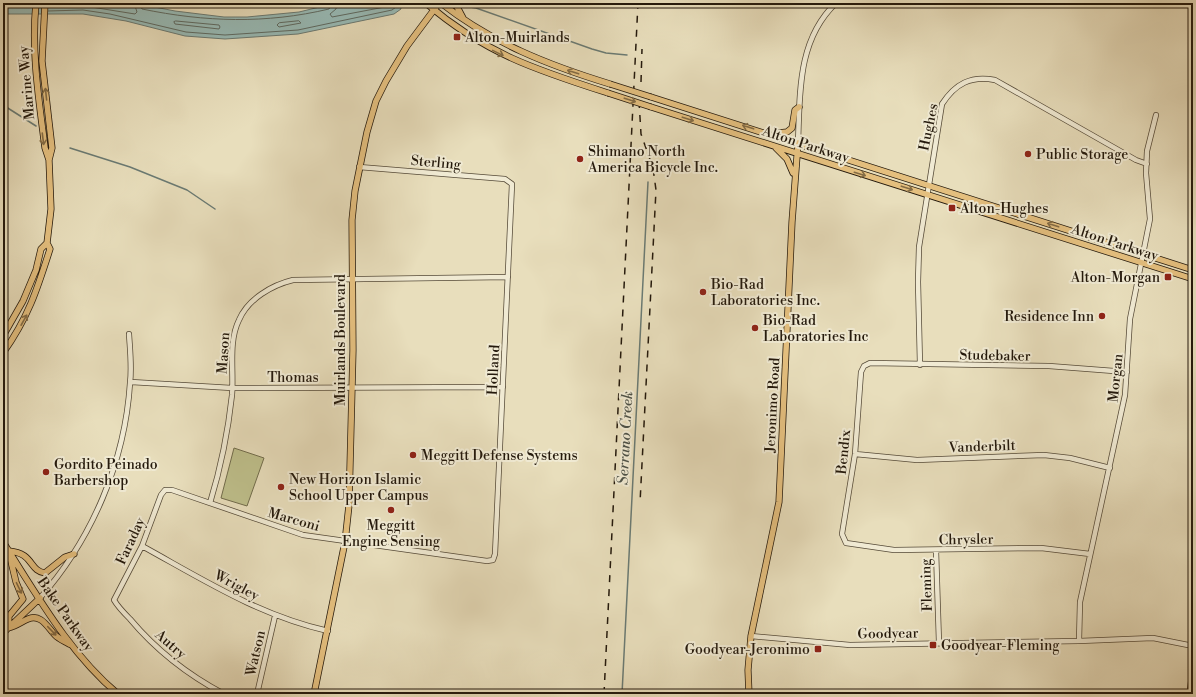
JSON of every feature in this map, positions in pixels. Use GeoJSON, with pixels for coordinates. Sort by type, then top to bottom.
{"type":"FeatureCollection","features":[{"type":"Feature","properties":{"kind":"main road","name":"Marine Way"},"geometry":{"type":"LineString","coordinates":[[36,3],[34,62],[44,148],[49,160]]}},
{"type":"Feature","properties":{"kind":"main road","name":"Marine Way"},"geometry":{"type":"LineString","coordinates":[[3,353],[19,329],[34,299],[50,249],[47,243],[51,209],[49,160],[52,148],[42,62],[45,3]]}},
{"type":"Feature","properties":{"kind":"main road","name":"Alton Parkway"},"geometry":{"type":"LineString","coordinates":[[426,3],[466,35],[500,54],[538,70],[796,154],[1193,279]]}},
{"type":"Feature","properties":{"kind":"main road","name":"Alton Parkway"},"geometry":{"type":"LineString","coordinates":[[440,3],[465,21],[493,38],[532,57],[610,84],[1193,270]]}},
{"type":"Feature","properties":{"kind":"main road","name":"Muirlands Boulevard"},"geometry":{"type":"LineString","coordinates":[[314,694],[345,542],[351,462],[352,220],[360,167],[376,101],[407,46],[440,3]]}},
{"type":"Feature","properties":{"kind":"main road"},"geometry":{"type":"LineString","coordinates":[[455,3],[465,21]]}},
{"type":"Feature","properties":{"kind":"main road"},"geometry":{"type":"LineString","coordinates":[[775,136],[778,132],[787,132],[792,128],[795,110],[799,107]]}},
{"type":"Feature","properties":{"kind":"main road","name":"Jeronimo Road"},"geometry":{"type":"LineString","coordinates":[[749,694],[748,670],[751,636],[779,502],[796,154],[798,143]]}},
{"type":"Feature","properties":{"kind":"main road"},"geometry":{"type":"LineString","coordinates":[[773,146],[787,158],[795,177]]}},
{"type":"Feature","properties":{"kind":"main road","name":"Marine Way"},"geometry":{"type":"LineString","coordinates":[[3,336],[23,302],[36,270],[41,249],[47,243]]}},
{"type":"Feature","properties":{"kind":"main road","name":"Bake Parkway"},"geometry":{"type":"LineString","coordinates":[[3,542],[71,645],[99,677],[118,694]]}},
{"type":"Feature","properties":{"kind":"main road"},"geometry":{"type":"LineString","coordinates":[[8,628],[9,616],[23,599],[14,577],[9,551],[20,552],[27,557],[36,569],[45,573],[65,557],[74,554]]}},
{"type":"Feature","properties":{"kind":"main road"},"geometry":{"type":"LineString","coordinates":[[3,633],[40,598]]}},
{"type":"Feature","properties":{"kind":"main road"},"geometry":{"type":"LineString","coordinates":[[8,628],[19,625],[28,618],[35,617],[41,620],[56,636],[71,645]]}},
{"type":"Feature","properties":{"kind":"main road"},"geometry":{"type":"LineString","coordinates":[[1190,694],[1193,668]]}},
{"type":"Feature","properties":{"kind":"street","name":"Jeronimo Road"},"geometry":{"type":"LineString","coordinates":[[798,143],[802,69],[808,46],[823,18],[836,3]]}},
{"type":"Feature","properties":{"kind":"street","name":"Hughes"},"geometry":{"type":"LineString","coordinates":[[920,365],[918,258],[926,194],[942,104],[953,89],[962,82],[983,78],[1006,85],[1136,160],[1147,164]]}},
{"type":"Feature","properties":{"kind":"street","name":"Morgan"},"geometry":{"type":"LineString","coordinates":[[1079,641],[1080,603],[1125,395],[1130,319],[1150,219],[1147,151],[1156,115]]}},
{"type":"Feature","properties":{"kind":"street","name":"Sterling"},"geometry":{"type":"LineString","coordinates":[[360,167],[505,179],[510,182]]}},
{"type":"Feature","properties":{"kind":"street","name":"Holland"},"geometry":{"type":"LineString","coordinates":[[493,560],[495,554],[513,188],[510,182]]}},
{"type":"Feature","properties":{"kind":"street","name":"Mason"},"geometry":{"type":"LineString","coordinates":[[210,503],[221,466],[228,428],[232,388],[234,331],[239,318],[252,302],[263,293],[282,283],[305,279],[508,277]]}},
{"type":"Feature","properties":{"kind":"street"},"geometry":{"type":"LineString","coordinates":[[40,598],[74,554],[100,504],[114,467],[126,420],[130,382],[130,334]]}},
{"type":"Feature","properties":{"kind":"street","name":"Studebaker"},"geometry":{"type":"LineString","coordinates":[[864,366],[870,364],[1049,366],[1127,372]]}},
{"type":"Feature","properties":{"kind":"street","name":"Bendix"},"geometry":{"type":"LineString","coordinates":[[843,541],[842,534],[855,454],[861,372],[864,366]]}},
{"type":"Feature","properties":{"kind":"street","name":"Thomas"},"geometry":{"type":"LineString","coordinates":[[130,382],[232,388],[503,387]]}},
{"type":"Feature","properties":{"kind":"street","name":"Vanderbilt"},"geometry":{"type":"LineString","coordinates":[[855,454],[917,460],[1044,455],[1070,458],[1110,468]]}},
{"type":"Feature","properties":{"kind":"street","name":"Marconi"},"geometry":{"type":"LineString","coordinates":[[165,490],[172,490],[303,535],[488,561],[493,560]]}},
{"type":"Feature","properties":{"kind":"street","name":"Faraday"},"geometry":{"type":"LineString","coordinates":[[114,600],[142,546],[161,495],[165,490]]}},
{"type":"Feature","properties":{"kind":"street","name":"Chrysler"},"geometry":{"type":"LineString","coordinates":[[843,541],[849,545],[894,550],[1041,548],[1090,554]]}},
{"type":"Feature","properties":{"kind":"street","name":"Wrigley"},"geometry":{"type":"LineString","coordinates":[[142,546],[250,605],[275,616],[328,631]]}},
{"type":"Feature","properties":{"kind":"street","name":"Fleming"},"geometry":{"type":"LineString","coordinates":[[936,550],[939,643]]}},
{"type":"Feature","properties":{"kind":"street","name":"Autry"},"geometry":{"type":"LineString","coordinates":[[114,600],[140,630],[167,656],[203,682],[224,694]]}},
{"type":"Feature","properties":{"kind":"street","name":"Watson"},"geometry":{"type":"LineString","coordinates":[[257,694],[275,616]]}},
{"type":"Feature","properties":{"kind":"street","name":"Goodyear"},"geometry":{"type":"LineString","coordinates":[[751,636],[839,645],[1079,641],[1152,638],[1193,646]]}},
{"type":"Feature","properties":{"kind":"green space"},"geometry":{"type":"Polygon","coordinates":[[[234,448],[264,458],[247,506],[221,498],[234,448]]]}},
{"type":"Feature","properties":{"kind":"water"},"geometry":{"type":"Polygon","coordinates":[[[3,3],[134,3],[175,11],[224,17],[247,17],[299,12],[336,3],[400,3],[401,9],[394,14],[298,34],[225,39],[185,36],[126,21],[83,14],[3,14],[3,3]]]}},
{"type":"Feature","properties":{"kind":"waterway","name":"Serrano Creek"},"geometry":{"type":"LineString","coordinates":[[464,6],[476,8],[592,49],[606,53],[627,55]]}},
{"type":"Feature","properties":{"kind":"waterway"},"geometry":{"type":"LineString","coordinates":[[3,105],[36,126]]}},
{"type":"Feature","properties":{"kind":"waterway"},"geometry":{"type":"LineString","coordinates":[[70,148],[130,167],[187,190],[215,209]]}},
{"type":"Feature","properties":{"kind":"waterway","name":"Serrano Creek"},"geometry":{"type":"LineString","coordinates":[[622,694],[648,182]]}},
{"type":"Feature","properties":{"kind":"railway"},"geometry":{"type":"LineString","coordinates":[[604,694],[638,3]]}},
{"type":"Feature","properties":{"kind":"railway"},"geometry":{"type":"LineString","coordinates":[[641,82],[642,49]]}},
{"type":"Feature","properties":{"kind":"railway"},"geometry":{"type":"LineString","coordinates":[[639,101],[641,134],[653,168],[656,190],[640,503]]}},
{"type":"Feature","properties":{"kind":"place","name":"Alton-Muirlands"},"geometry":{"type":"Point","coordinates":[457,37]}},
{"type":"Feature","properties":{"kind":"place","name":"Public Storage"},"geometry":{"type":"Point","coordinates":[1028,154]}},
{"type":"Feature","properties":{"kind":"place","name":"Shimano North America Bicycle Inc."},"geometry":{"type":"Point","coordinates":[580,159]}},
{"type":"Feature","properties":{"kind":"place","name":"Alton-Hughes"},"geometry":{"type":"Point","coordinates":[952,208]}},
{"type":"Feature","properties":{"kind":"place","name":"Alton-Morgan"},"geometry":{"type":"Point","coordinates":[1168,277]}},
{"type":"Feature","properties":{"kind":"place","name":"Bio-Rad Laboratories Inc."},"geometry":{"type":"Point","coordinates":[703,292]}},
{"type":"Feature","properties":{"kind":"place","name":"Residence Inn"},"geometry":{"type":"Point","coordinates":[1102,316]}},
{"type":"Feature","properties":{"kind":"place","name":"Bio-Rad Laboratories Inc"},"geometry":{"type":"Point","coordinates":[755,328]}},
{"type":"Feature","properties":{"kind":"place","name":"Meggitt Defense Systems"},"geometry":{"type":"Point","coordinates":[413,455]}},
{"type":"Feature","properties":{"kind":"place","name":"Gordito Peinado Barbershop"},"geometry":{"type":"Point","coordinates":[46,472]}},
{"type":"Feature","properties":{"kind":"place","name":"New Horizon Islamic School Upper Campus"},"geometry":{"type":"Point","coordinates":[281,487]}},
{"type":"Feature","properties":{"kind":"place","name":"Meggitt Engine Sensing"},"geometry":{"type":"Point","coordinates":[391,510]}},
{"type":"Feature","properties":{"kind":"place","name":"Goodyear-Fleming"},"geometry":{"type":"Point","coordinates":[933,645]}},
{"type":"Feature","properties":{"kind":"place","name":"Goodyear-Jeronimo"},"geometry":{"type":"Point","coordinates":[818,649]}}]}
